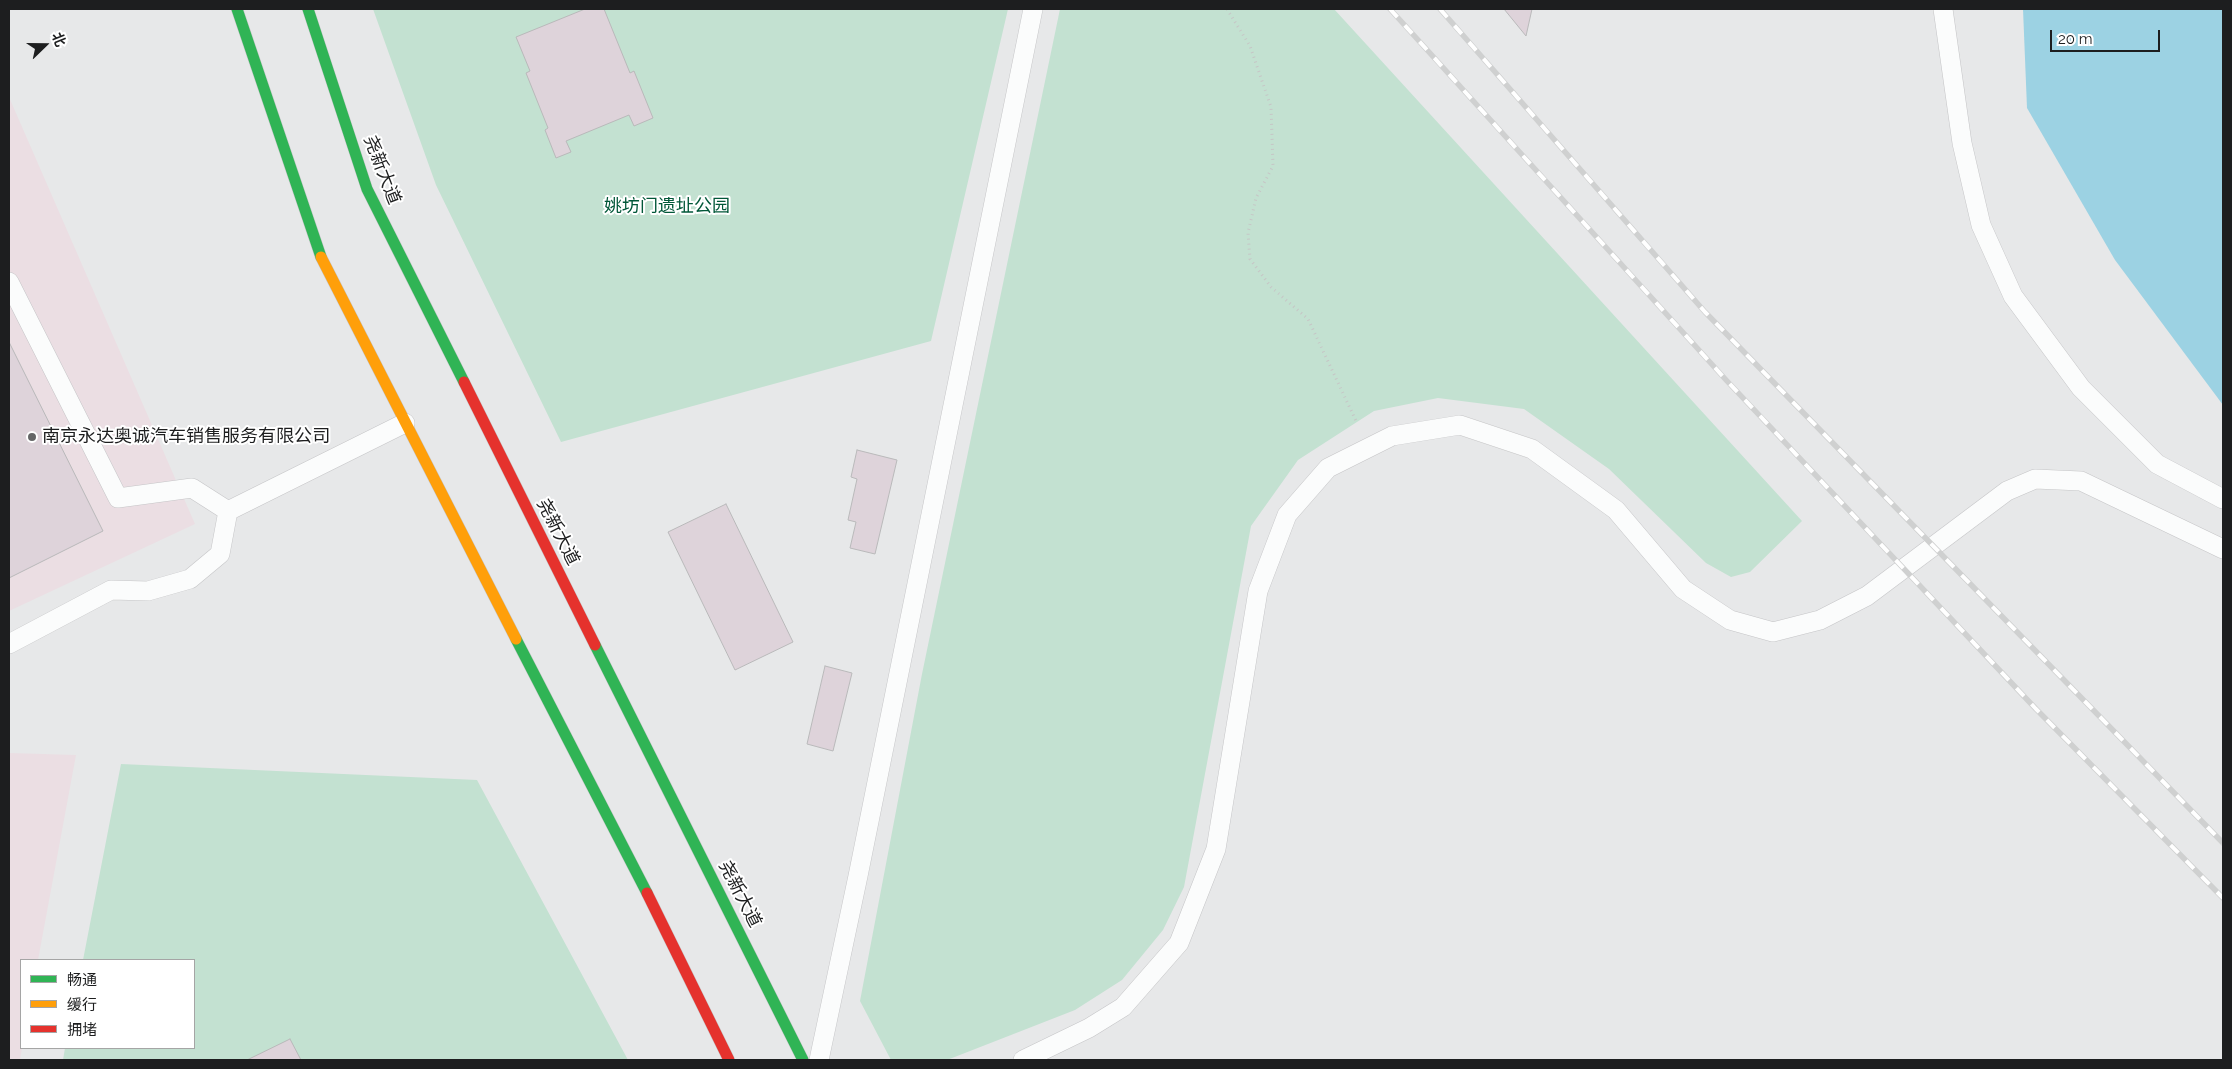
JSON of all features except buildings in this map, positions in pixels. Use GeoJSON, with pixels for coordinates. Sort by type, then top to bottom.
{"type":"FeatureCollection","features":[{"type":"Feature","properties":{"kind":"main road"},"geometry":{"type":"LineString","coordinates":[[237,9],[325,267],[665,928],[730,1060]]}},
{"type":"Feature","properties":{"kind":"main road","name":"尧新大道"},"geometry":{"type":"LineString","coordinates":[[308,9],[367,188],[803,1060]]}},
{"type":"Feature","properties":{"kind":"lane"},"geometry":{"type":"LineString","coordinates":[[819,1060],[1033,9]]}},
{"type":"Feature","properties":{"kind":"lane"},"geometry":{"type":"LineString","coordinates":[[1943,9],[1962,143],[1981,225],[2013,296],[2081,388],[2157,464],[2223,499]]}},
{"type":"Feature","properties":{"kind":"lane"},"geometry":{"type":"LineString","coordinates":[[9,282],[118,498],[192,488],[228,511]]}},
{"type":"Feature","properties":{"kind":"lane"},"geometry":{"type":"LineString","coordinates":[[228,511],[405,423]]}},
{"type":"Feature","properties":{"kind":"lane"},"geometry":{"type":"LineString","coordinates":[[1023,1060],[1088,1028],[1123,1007],[1179,943],[1216,848],[1256,600],[1287,515],[1328,468],[1392,436],[1460,425],[1532,449],[1616,510],[1683,589],[1730,620],[1773,632],[1820,620],[1867,596],[2007,491],[2035,479],[2081,481],[2223,550]]}},
{"type":"Feature","properties":{"kind":"lane"},"geometry":{"type":"LineString","coordinates":[[9,644],[111,590],[148,591],[190,579],[220,554],[228,511]]}},
{"type":"Feature","properties":{"kind":"path"},"geometry":{"type":"LineString","coordinates":[[1227,9],[1250,46],[1271,107],[1273,166],[1256,198],[1248,233],[1250,259],[1271,287],[1308,320],[1369,447]]}},
{"type":"Feature","properties":{"kind":"shaded area"},"geometry":{"type":"Polygon","coordinates":[[[9,97],[195,524],[9,611],[9,97]]]}},
{"type":"Feature","properties":{"kind":"shaded area"},"geometry":{"type":"Polygon","coordinates":[[[9,753],[76,755],[38,959],[20,959],[20,1049],[22,1049],[20,1060],[9,1060],[9,753]]]}},
{"type":"Feature","properties":{"kind":"green space","name":"姚坊门遗址公园"},"geometry":{"type":"Polygon","coordinates":[[[373,9],[1008,9],[931,341],[561,442],[436,185],[373,9]]]}},
{"type":"Feature","properties":{"kind":"green space"},"geometry":{"type":"Polygon","coordinates":[[[1060,9],[1334,9],[1802,521],[1750,572],[1731,577],[1706,563],[1609,469],[1524,409],[1438,398],[1374,411],[1298,460],[1251,526],[1184,887],[1163,930],[1122,980],[1075,1010],[947,1060],[891,1060],[860,1001],[922,674],[1060,9]]]}},
{"type":"Feature","properties":{"kind":"green space"},"geometry":{"type":"Polygon","coordinates":[[[121,764],[477,780],[628,1060],[63,1060],[65,1049],[195,1049],[195,959],[83,959],[121,764]]]}},
{"type":"Feature","properties":{"kind":"water"},"geometry":{"type":"Polygon","coordinates":[[[2023,9],[2223,9],[2223,405],[2115,260],[2027,108],[2023,9]]]}},
{"type":"Feature","properties":{"kind":"railway"},"geometry":{"type":"LineString","coordinates":[[1390,9],[1727,381],[2036,709],[2223,898]]}},
{"type":"Feature","properties":{"kind":"railway"},"geometry":{"type":"LineString","coordinates":[[1440,9],[1705,312],[2223,843]]}},
{"type":"Feature","properties":{"kind":"traffic: fast"},"geometry":{"type":"LineString","coordinates":[[237,9],[321,257]]}},
{"type":"Feature","properties":{"kind":"traffic: fast"},"geometry":{"type":"LineString","coordinates":[[308,9],[367,189],[464,382]]}},
{"type":"Feature","properties":{"kind":"traffic: fast"},"geometry":{"type":"LineString","coordinates":[[516,639],[647,893]]}},
{"type":"Feature","properties":{"kind":"traffic: fast"},"geometry":{"type":"LineString","coordinates":[[595,645],[803,1060]]}},
{"type":"Feature","properties":{"kind":"traffic: slow"},"geometry":{"type":"LineString","coordinates":[[321,257],[516,639]]}},
{"type":"Feature","properties":{"kind":"traffic: jam"},"geometry":{"type":"LineString","coordinates":[[464,382],[595,645]]}},
{"type":"Feature","properties":{"kind":"traffic: jam"},"geometry":{"type":"LineString","coordinates":[[647,893],[729,1060]]}},
{"type":"Feature","properties":{"kind":"place","name":"南京永达奥诚汽车销售服务有限公司"},"geometry":{"type":"Point","coordinates":[32,437]}}]}
